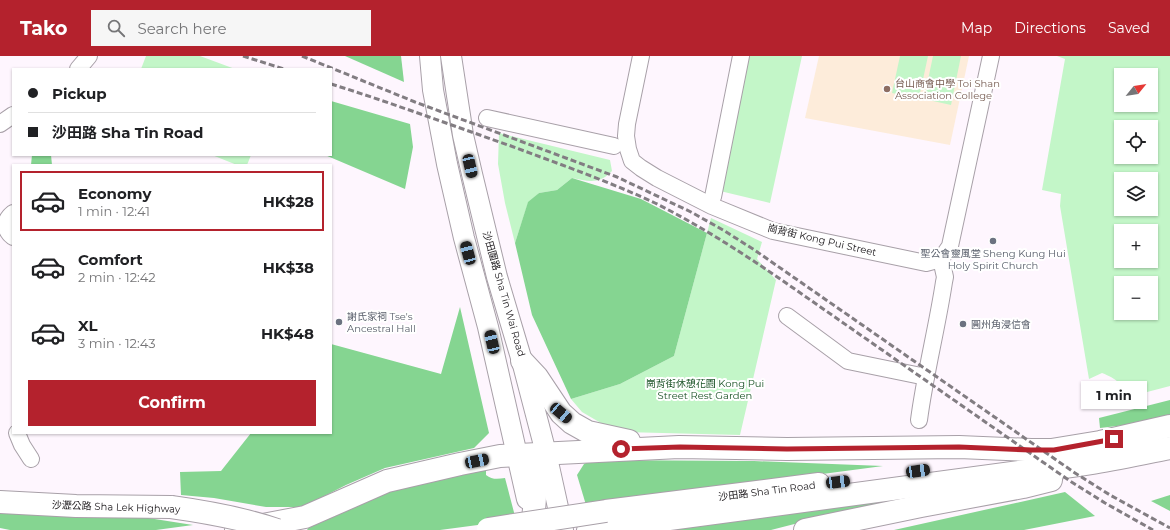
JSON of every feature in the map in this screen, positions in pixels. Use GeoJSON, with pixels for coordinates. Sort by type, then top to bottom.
{"type":"FeatureCollection","features":[{"type":"Feature","properties":{"kind":"highway"},"geometry":{"type":"LineString","coordinates":[[522,360],[537,377],[561,413],[572,423],[588,432],[656,447]]}},
{"type":"Feature","properties":{"kind":"highway","name":"沙田路 Sha Tin Road"},"geometry":{"type":"LineString","coordinates":[[588,530],[608,519],[1019,456],[1100,442],[1170,426]]}},
{"type":"Feature","properties":{"kind":"highway"},"geometry":{"type":"LineString","coordinates":[[236,530],[305,517],[387,481],[500,456],[656,447],[787,449],[959,447],[1054,450]]}},
{"type":"Feature","properties":{"kind":"highway","name":"沙田路 Sha Tin Road"},"geometry":{"type":"LineString","coordinates":[[485,530],[608,519],[1106,461],[1170,448]]}},
{"type":"Feature","properties":{"kind":"highway"},"geometry":{"type":"LineString","coordinates":[[534,524],[535,496],[532,471],[534,463],[539,457],[546,453]]}},
{"type":"Feature","properties":{"kind":"highway"},"geometry":{"type":"LineString","coordinates":[[806,530],[921,506],[1022,488],[1106,461]]}},
{"type":"Feature","properties":{"kind":"highway","name":"沙瀝公路 Sha Lek Highway"},"geometry":{"type":"LineString","coordinates":[[0,502],[76,506],[171,508],[232,517],[277,530]]}},
{"type":"Feature","properties":{"kind":"main road","name":"沙田圍路 Sha Tin Wai Road"},"geometry":{"type":"LineString","coordinates":[[451,56],[459,113],[472,174],[497,277],[522,360],[546,453],[561,528]]}},
{"type":"Feature","properties":{"kind":"main road"},"geometry":{"type":"LineString","coordinates":[[428,62],[447,164],[464,238],[488,327],[534,524]]}},
{"type":"Feature","properties":{"kind":"street"},"geometry":{"type":"LineString","coordinates":[[79,68],[89,56]]}},
{"type":"Feature","properties":{"kind":"street","name":"崗背街 Kong Pui Street"},"geometry":{"type":"LineString","coordinates":[[641,56],[627,124],[626,136],[632,161],[641,168],[657,178],[712,206],[773,231],[926,263],[941,259]]}},
{"type":"Feature","properties":{"kind":"street"},"geometry":{"type":"LineString","coordinates":[[713,196],[741,56]]}},
{"type":"Feature","properties":{"kind":"street"},"geometry":{"type":"LineString","coordinates":[[919,420],[944,282],[941,259],[950,246],[991,56]]}},
{"type":"Feature","properties":{"kind":"street"},"geometry":{"type":"LineString","coordinates":[[0,124],[12,117]]}},
{"type":"Feature","properties":{"kind":"street"},"geometry":{"type":"LineString","coordinates":[[487,118],[614,146]]}},
{"type":"Feature","properties":{"kind":"street"},"geometry":{"type":"LineString","coordinates":[[7,234],[6,222],[12,214]]}},
{"type":"Feature","properties":{"kind":"street"},"geometry":{"type":"LineString","coordinates":[[787,316],[848,361],[926,377]]}},
{"type":"Feature","properties":{"kind":"street"},"geometry":{"type":"LineString","coordinates":[[17,434],[22,445],[32,459]]}},
{"type":"Feature","properties":{"kind":"shaded area","name":"台山商會中學 Toi Shan Association College"},"geometry":{"type":"Polygon","coordinates":[[[819,56],[969,56],[950,145],[805,118],[819,56]]]}},
{"type":"Feature","properties":{"kind":"green space"},"geometry":{"type":"Polygon","coordinates":[[[146,56],[200,56],[232,68],[141,68],[146,56]]]}},
{"type":"Feature","properties":{"kind":"green space"},"geometry":{"type":"Polygon","coordinates":[[[345,56],[401,56],[404,82],[345,56]]]}},
{"type":"Feature","properties":{"kind":"green space"},"geometry":{"type":"Polygon","coordinates":[[[748,56],[802,56],[770,203],[720,191],[748,56]]]}},
{"type":"Feature","properties":{"kind":"green space"},"geometry":{"type":"Polygon","coordinates":[[[900,56],[928,56],[919,98],[892,93],[900,56]]]}},
{"type":"Feature","properties":{"kind":"green space"},"geometry":{"type":"Polygon","coordinates":[[[933,56],[961,56],[951,105],[924,99],[933,56]]]}},
{"type":"Feature","properties":{"kind":"green space"},"geometry":{"type":"Polygon","coordinates":[[[1057,56],[1170,56],[1170,386],[1128,397],[1118,382],[1107,375],[1102,373],[1089,379],[1060,206],[1061,194],[1042,190],[1065,59],[1057,56]]]}},
{"type":"Feature","properties":{"kind":"green space"},"geometry":{"type":"Polygon","coordinates":[[[332,101],[410,124],[413,147],[405,189],[327,156],[332,156],[332,101]]]}},
{"type":"Feature","properties":{"kind":"green space"},"geometry":{"type":"Polygon","coordinates":[[[499,133],[610,160],[612,171],[603,178],[593,181],[572,178],[557,190],[539,193],[528,203],[515,243],[505,203],[498,164],[499,133]]]}},
{"type":"Feature","properties":{"kind":"green space"},"geometry":{"type":"Polygon","coordinates":[[[32,156],[51,156],[52,164],[31,164],[32,156]]]}},
{"type":"Feature","properties":{"kind":"green space"},"geometry":{"type":"Polygon","coordinates":[[[214,156],[251,156],[247,164],[234,164],[214,156]]]}},
{"type":"Feature","properties":{"kind":"green space"},"geometry":{"type":"Polygon","coordinates":[[[572,178],[641,199],[707,233],[674,356],[620,384],[571,399],[532,315],[515,243],[528,202],[539,193],[557,190],[572,178]]]}},
{"type":"Feature","properties":{"kind":"green space","name":"崗背街休憩花園 Kong Pui Street Rest Garden"},"geometry":{"type":"Polygon","coordinates":[[[711,218],[762,242],[757,259],[776,280],[740,435],[624,432],[606,426],[582,412],[571,399],[620,384],[674,356],[711,218]]]}},
{"type":"Feature","properties":{"kind":"green space"},"geometry":{"type":"Polygon","coordinates":[[[460,307],[489,433],[474,448],[385,468],[346,485],[303,507],[266,507],[214,498],[181,495],[180,472],[221,471],[250,434],[332,434],[332,344],[441,374],[460,307]]]}},
{"type":"Feature","properties":{"kind":"green space"},"geometry":{"type":"Polygon","coordinates":[[[1170,400],[1170,415],[1134,424],[1100,428],[1099,418],[1170,400]]]}},
{"type":"Feature","properties":{"kind":"green space"},"geometry":{"type":"Polygon","coordinates":[[[592,460],[754,461],[883,466],[586,505],[577,475],[584,464],[592,460]]]}},
{"type":"Feature","properties":{"kind":"green space"},"geometry":{"type":"Polygon","coordinates":[[[486,463],[486,475],[488,477],[497,479],[505,478],[516,520],[440,530],[307,530],[309,527],[391,486],[486,463]]]}},
{"type":"Feature","properties":{"kind":"green space"},"geometry":{"type":"Polygon","coordinates":[[[1065,492],[1095,516],[1024,530],[894,530],[1065,492]]]}},
{"type":"Feature","properties":{"kind":"green space"},"geometry":{"type":"Polygon","coordinates":[[[918,493],[907,499],[771,530],[670,530],[918,493]]]}},
{"type":"Feature","properties":{"kind":"green space"},"geometry":{"type":"Polygon","coordinates":[[[1170,495],[1170,511],[1151,501],[1170,495]]]}},
{"type":"Feature","properties":{"kind":"green space"},"geometry":{"type":"Polygon","coordinates":[[[0,508],[129,515],[193,525],[156,530],[10,530],[0,528],[0,508]]]}},
{"type":"Feature","properties":{"kind":"railway"},"geometry":{"type":"LineString","coordinates":[[243,56],[281,68]]}},
{"type":"Feature","properties":{"kind":"railway"},"geometry":{"type":"LineString","coordinates":[[302,56],[331,68]]}},
{"type":"Feature","properties":{"kind":"railway"},"geometry":{"type":"LineString","coordinates":[[332,68],[415,102],[617,177],[691,212],[753,249],[1075,473],[1110,495],[1170,528]]}},
{"type":"Feature","properties":{"kind":"railway"},"geometry":{"type":"LineString","coordinates":[[332,84],[421,114],[565,166],[637,195],[689,221],[770,272],[1070,481],[1153,530]]}},
{"type":"Feature","properties":{"kind":"place","name":"台山商會中學 Toi Shan Association College"},"geometry":{"type":"Point","coordinates":[887,89]}},
{"type":"Feature","properties":{"kind":"place","name":"聖公會靈風堂 Sheng Kung Hui Holy Spirit Church"},"geometry":{"type":"Point","coordinates":[993,241]}},
{"type":"Feature","properties":{"kind":"place","name":"謝氏家祠 Tse's Ancestral Hall"},"geometry":{"type":"Point","coordinates":[339,322]}},
{"type":"Feature","properties":{"kind":"place","name":"圓州角浸信會"},"geometry":{"type":"Point","coordinates":[963,324]}},
{"type":"Feature","properties":{"kind":"route"},"geometry":{"type":"LineString","coordinates":[[621,449],[656,447],[787,449],[959,447],[1054,450],[1114,439]]}}]}
